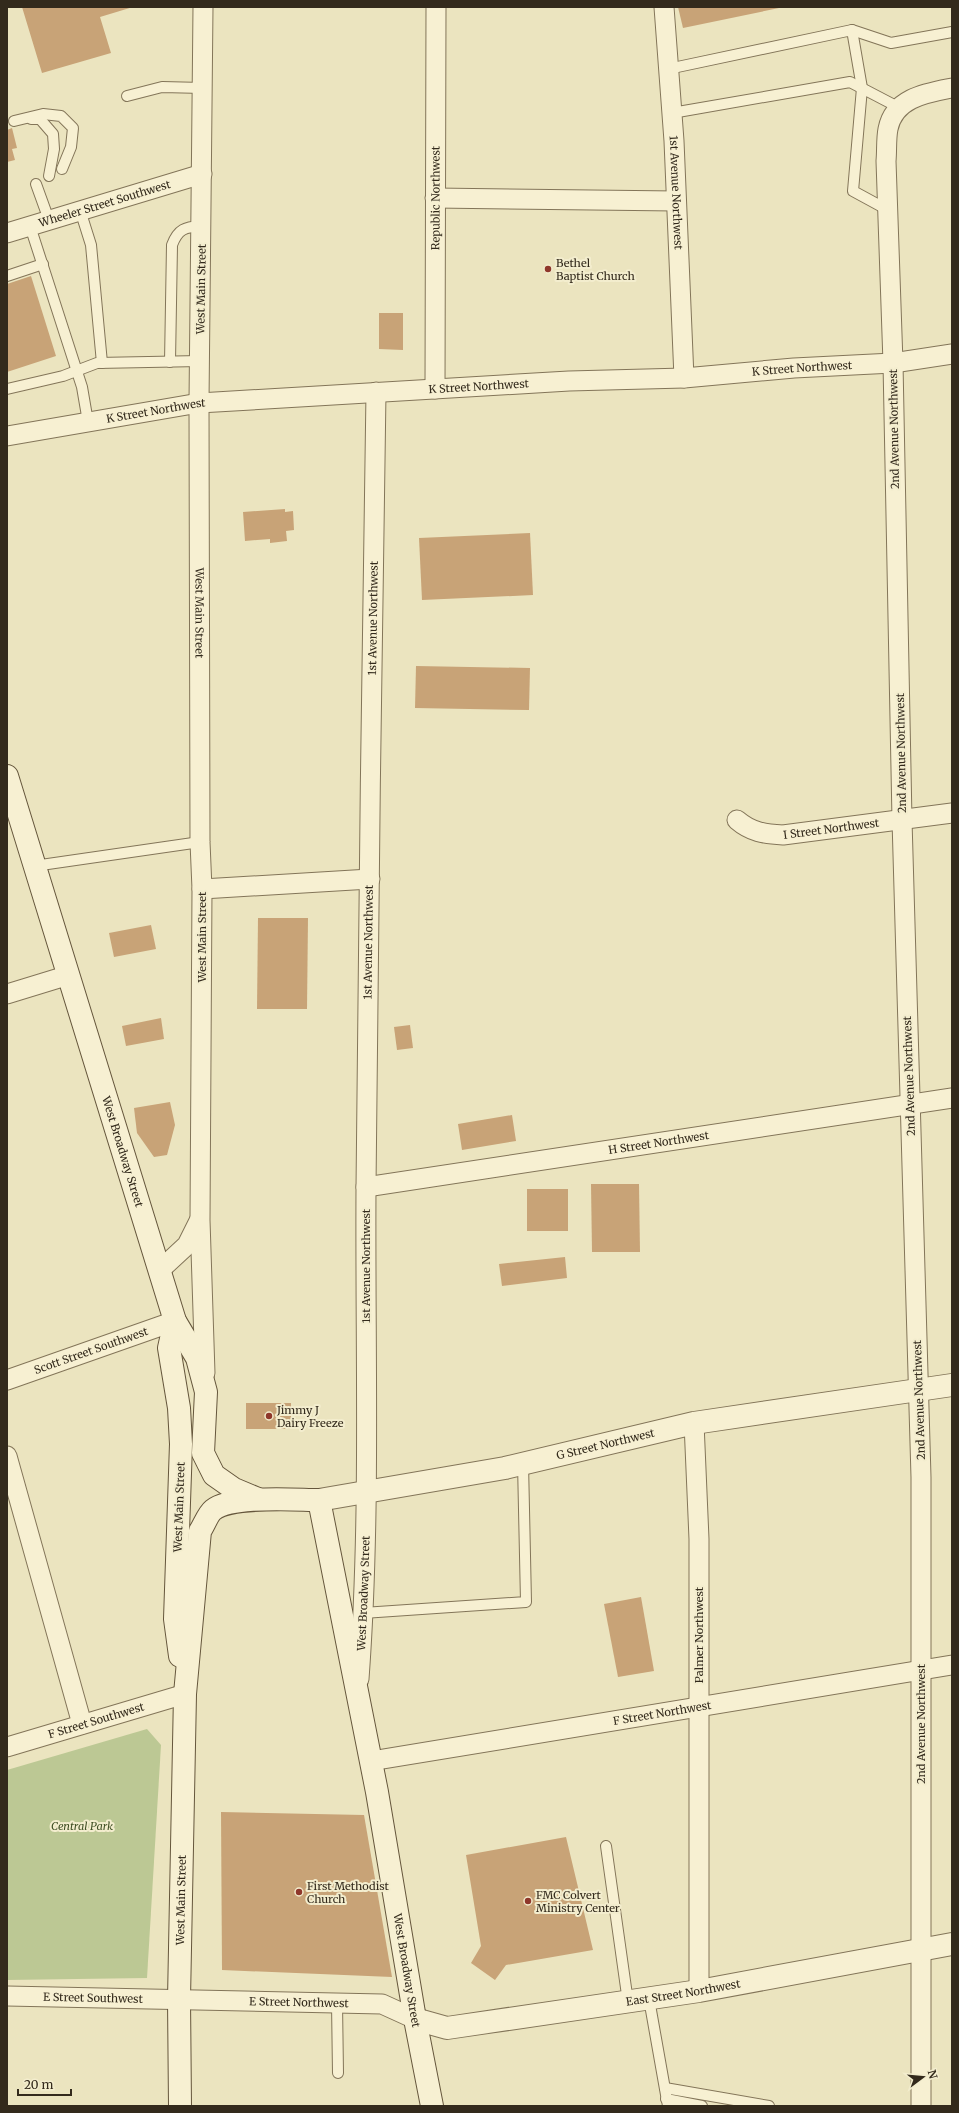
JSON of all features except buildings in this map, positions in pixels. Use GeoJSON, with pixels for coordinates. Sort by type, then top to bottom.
{"type":"FeatureCollection","features":[{"type":"Feature","properties":{"kind":"main road","name":"West Broadway Street"},"geometry":{"type":"LineString","coordinates":[[7,776],[175,1321],[197,1358],[206,1392],[203,1453],[214,1475],[234,1489],[259,1499]]}},
{"type":"Feature","properties":{"kind":"main road","name":"West Main Street"},"geometry":{"type":"LineString","coordinates":[[175,1321],[169,1348],[179,1408],[181,1444],[175,1619],[185,1694]]}},
{"type":"Feature","properties":{"kind":"main road","name":"G Street Northwest"},"geometry":{"type":"LineString","coordinates":[[259,1499],[319,1500],[523,1463],[694,1423],[952,1385]]}},
{"type":"Feature","properties":{"kind":"main road","name":"West Main Street"},"geometry":{"type":"LineString","coordinates":[[180,2106],[179,1999],[185,1694],[200,1531],[213,1510],[236,1502],[259,1499]]}},
{"type":"Feature","properties":{"kind":"main road","name":"West Broadway Street"},"geometry":{"type":"LineString","coordinates":[[319,1500],[371,1761],[415,2019],[432,2106]]}},
{"type":"Feature","properties":{"kind":"main road","name":"East Street Northwest"},"geometry":{"type":"LineString","coordinates":[[415,2019],[446,2028],[639,2001],[952,1944]]}},
{"type":"Feature","properties":{"kind":"street","name":"West Main Street"},"geometry":{"type":"LineString","coordinates":[[203,7],[200,361],[200,842],[202,889],[200,1220],[206,1392]]}},
{"type":"Feature","properties":{"kind":"street","name":"Republic Northwest"},"geometry":{"type":"LineString","coordinates":[[435,389],[436,7]]}},
{"type":"Feature","properties":{"kind":"street","name":"1st Avenue Northwest"},"geometry":{"type":"LineString","coordinates":[[664,7],[672,113],[684,378]]}},
{"type":"Feature","properties":{"kind":"street"},"geometry":{"type":"LineString","coordinates":[[898,107],[906,102],[933,92],[952,88]]}},
{"type":"Feature","properties":{"kind":"street","name":"2nd Avenue Northwest"},"geometry":{"type":"LineString","coordinates":[[898,107],[888,129],[886,161],[893,363],[902,820],[921,1477],[921,2106]]}},
{"type":"Feature","properties":{"kind":"street","name":"Wheeler Street Southwest"},"geometry":{"type":"LineString","coordinates":[[7,233],[202,174]]}},
{"type":"Feature","properties":{"kind":"street"},"geometry":{"type":"LineString","coordinates":[[435,198],[676,201]]}},
{"type":"Feature","properties":{"kind":"street","name":"K Street Northwest"},"geometry":{"type":"LineString","coordinates":[[7,436],[200,403],[569,381],[684,378],[794,368],[893,363],[952,354]]}},
{"type":"Feature","properties":{"kind":"street","name":"1st Avenue Northwest"},"geometry":{"type":"LineString","coordinates":[[367,1492],[366,1187],[376,392]]}},
{"type":"Feature","properties":{"kind":"street","name":"I Street Northwest"},"geometry":{"type":"LineString","coordinates":[[737,820],[752,831],[762,834],[783,835],[952,813]]}},
{"type":"Feature","properties":{"kind":"street"},"geometry":{"type":"LineString","coordinates":[[202,889],[370,879]]}},
{"type":"Feature","properties":{"kind":"street"},"geometry":{"type":"LineString","coordinates":[[7,994],[69,975]]}},
{"type":"Feature","properties":{"kind":"street","name":"H Street Northwest"},"geometry":{"type":"LineString","coordinates":[[366,1187],[952,1098]]}},
{"type":"Feature","properties":{"kind":"street","name":"West Main Street"},"geometry":{"type":"LineString","coordinates":[[159,1271],[187,1245],[200,1220]]}},
{"type":"Feature","properties":{"kind":"street","name":"Scott Street Southwest"},"geometry":{"type":"LineString","coordinates":[[7,1380],[175,1321]]}},
{"type":"Feature","properties":{"kind":"street","name":"Palmer Northwest"},"geometry":{"type":"LineString","coordinates":[[694,1423],[698,1539],[699,1991]]}},
{"type":"Feature","properties":{"kind":"street"},"geometry":{"type":"LineString","coordinates":[[7,1456],[82,1724]]}},
{"type":"Feature","properties":{"kind":"street","name":"West Broadway Street"},"geometry":{"type":"LineString","coordinates":[[358,1694],[363,1613],[367,1492]]}},
{"type":"Feature","properties":{"kind":"street","name":"F Street Northwest"},"geometry":{"type":"LineString","coordinates":[[371,1761],[699,1705],[952,1665]]}},
{"type":"Feature","properties":{"kind":"street","name":"F Street Southwest"},"geometry":{"type":"LineString","coordinates":[[7,1747],[185,1694]]}},
{"type":"Feature","properties":{"kind":"street","name":"E Street Southwest"},"geometry":{"type":"LineString","coordinates":[[7,1996],[179,1999]]}},
{"type":"Feature","properties":{"kind":"street","name":"E Street Northwest"},"geometry":{"type":"LineString","coordinates":[[179,1999],[382,2004],[415,2019]]}},
{"type":"Feature","properties":{"kind":"lane"},"geometry":{"type":"LineString","coordinates":[[668,69],[852,30],[891,43],[952,32]]}},
{"type":"Feature","properties":{"kind":"lane"},"geometry":{"type":"LineString","coordinates":[[852,30],[862,88],[853,191],[888,210]]}},
{"type":"Feature","properties":{"kind":"lane"},"geometry":{"type":"LineString","coordinates":[[672,113],[850,82],[898,107]]}},
{"type":"Feature","properties":{"kind":"lane"},"geometry":{"type":"LineString","coordinates":[[127,96],[162,88],[202,88]]}},
{"type":"Feature","properties":{"kind":"lane"},"geometry":{"type":"LineString","coordinates":[[10,122],[43,114],[61,116],[73,128],[71,147],[62,168]]}},
{"type":"Feature","properties":{"kind":"lane"},"geometry":{"type":"LineString","coordinates":[[10,122],[40,118],[53,134],[54,148],[50,176]]}},
{"type":"Feature","properties":{"kind":"lane"},"geometry":{"type":"LineString","coordinates":[[36,184],[49,220]]}},
{"type":"Feature","properties":{"kind":"lane"},"geometry":{"type":"LineString","coordinates":[[80,210],[91,246],[102,363]]}},
{"type":"Feature","properties":{"kind":"lane"},"geometry":{"type":"LineString","coordinates":[[30,226],[82,387],[88,422]]}},
{"type":"Feature","properties":{"kind":"lane"},"geometry":{"type":"LineString","coordinates":[[170,362],[172,245],[180,230],[186,227],[201,226]]}},
{"type":"Feature","properties":{"kind":"lane"},"geometry":{"type":"LineString","coordinates":[[7,276],[43,264]]}},
{"type":"Feature","properties":{"kind":"lane"},"geometry":{"type":"LineString","coordinates":[[7,389],[63,376],[97,363],[200,361]]}},
{"type":"Feature","properties":{"kind":"lane"},"geometry":{"type":"LineString","coordinates":[[34,866],[200,842]]}},
{"type":"Feature","properties":{"kind":"lane"},"geometry":{"type":"LineString","coordinates":[[363,1613],[526,1602],[523,1463]]}},
{"type":"Feature","properties":{"kind":"lane"},"geometry":{"type":"LineString","coordinates":[[606,1846],[639,2001],[667,2103],[702,2106]]}},
{"type":"Feature","properties":{"kind":"lane"},"geometry":{"type":"LineString","coordinates":[[338,2003],[338,2073]]}},
{"type":"Feature","properties":{"kind":"lane"},"geometry":{"type":"LineString","coordinates":[[664,2088],[769,2106]]}},
{"type":"Feature","properties":{"kind":"green space","name":"Central Park"},"geometry":{"type":"Polygon","coordinates":[[[147,1729],[161,1745],[147,1978],[7,1980],[7,1770],[147,1729]]]}},
{"type":"Feature","properties":{"kind":"place","name":"Bethel Baptist Church"},"geometry":{"type":"Point","coordinates":[548,269]}},
{"type":"Feature","properties":{"kind":"place","name":"Jimmy J Dairy Freeze"},"geometry":{"type":"Point","coordinates":[269,1416]}},
{"type":"Feature","properties":{"kind":"place","name":"First Methodist Church"},"geometry":{"type":"Point","coordinates":[299,1892]}},
{"type":"Feature","properties":{"kind":"place","name":"FMC Colvert Ministry Center"},"geometry":{"type":"Point","coordinates":[528,1901]}}]}
